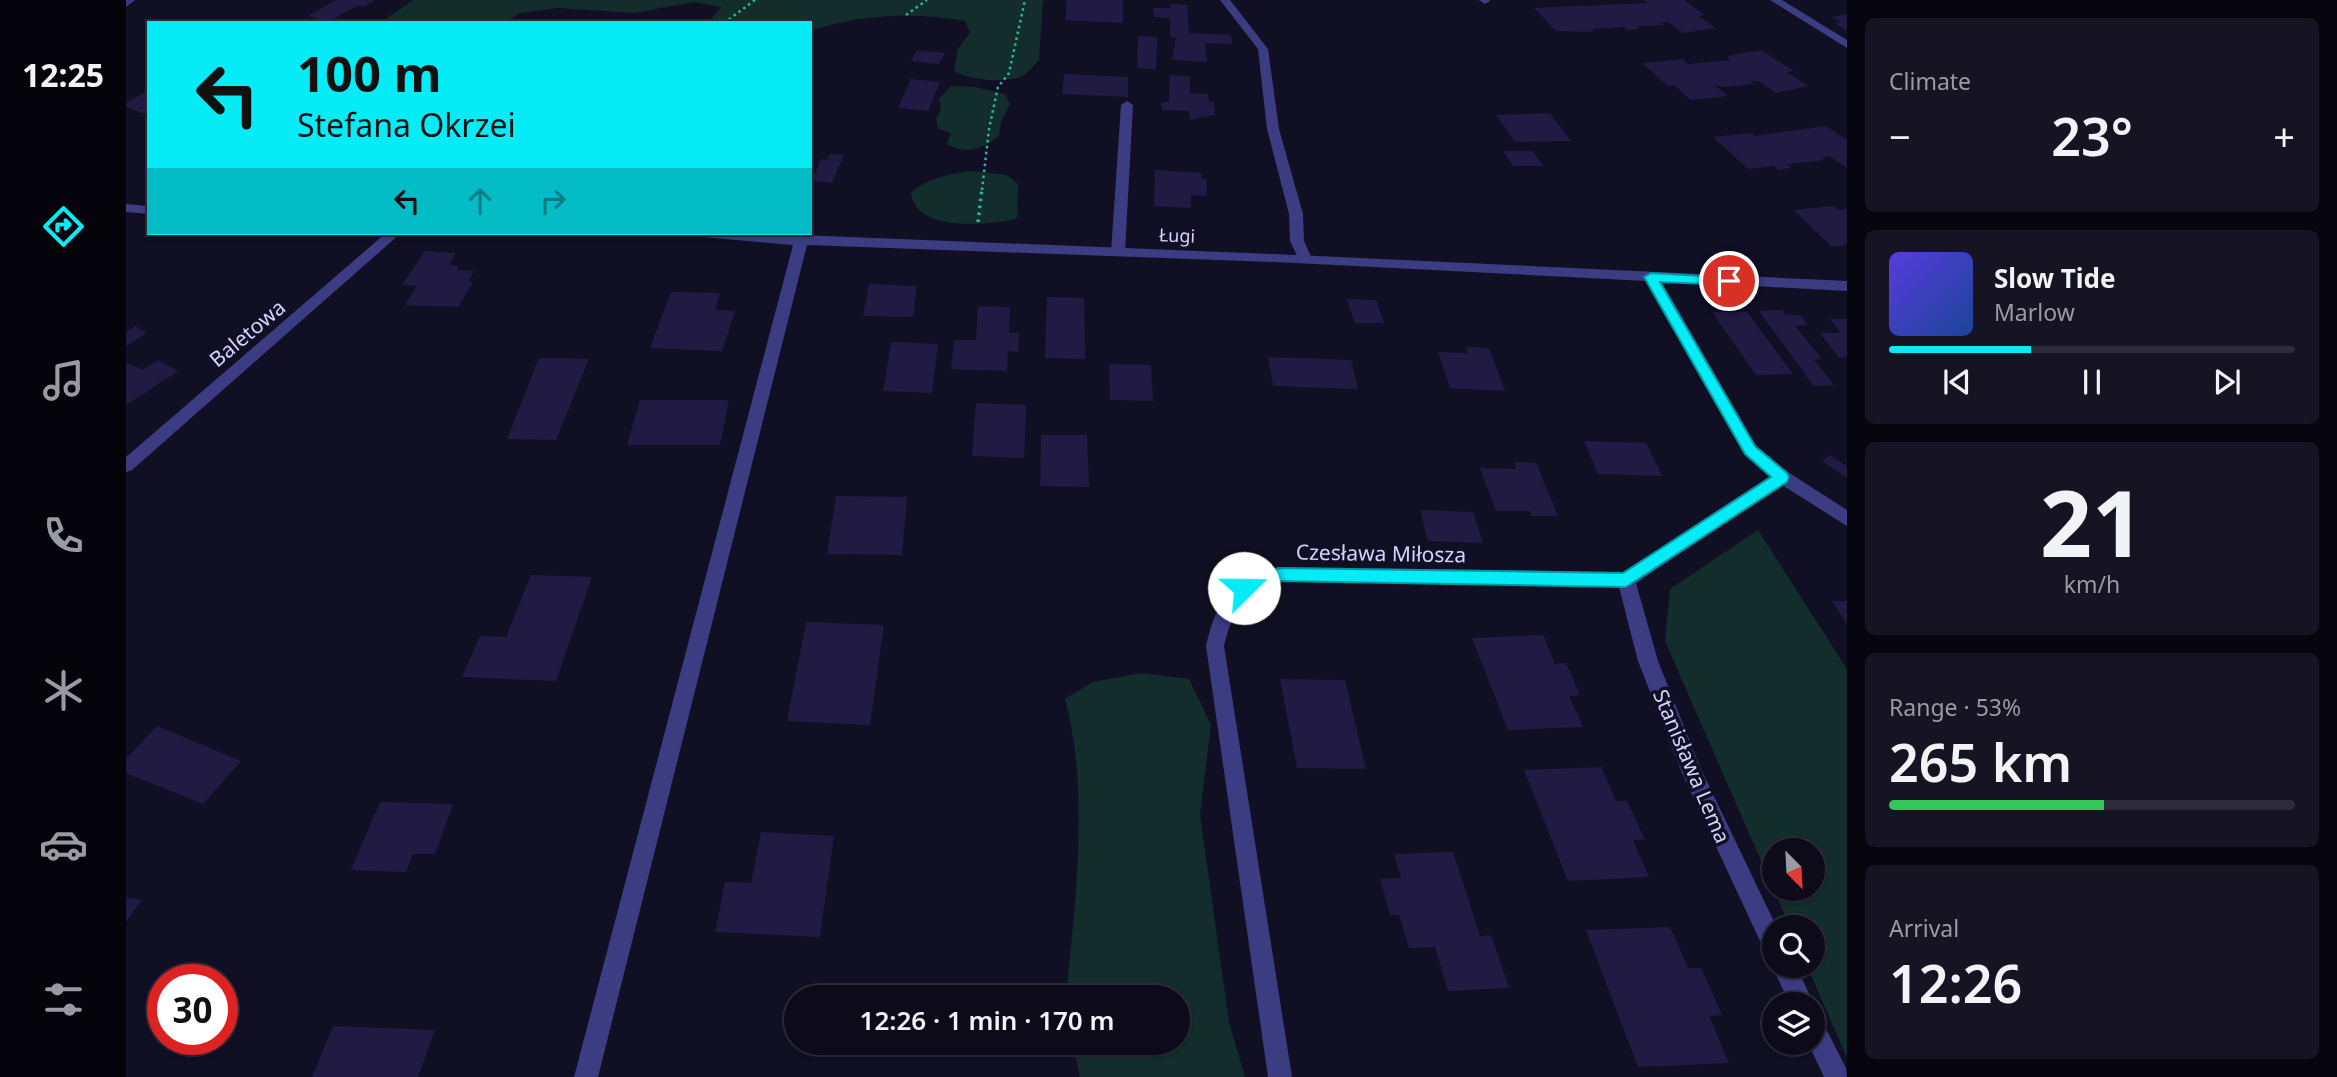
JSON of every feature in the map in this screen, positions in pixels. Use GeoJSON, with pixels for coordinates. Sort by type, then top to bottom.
{"type":"FeatureCollection","features":[{"type":"Feature","properties":{"kind":"street"},"geometry":{"type":"LineString","coordinates":[[126,4],[130,0]]}},
{"type":"Feature","properties":{"kind":"street"},"geometry":{"type":"LineString","coordinates":[[1224,0],[1263,49],[1272,129],[1296,214],[1297,241],[1304,260]]}},
{"type":"Feature","properties":{"kind":"street"},"geometry":{"type":"LineString","coordinates":[[1775,0],[1847,45]]}},
{"type":"Feature","properties":{"kind":"street"},"geometry":{"type":"LineString","coordinates":[[1118,252],[1127,105]]}},
{"type":"Feature","properties":{"kind":"street"},"geometry":{"type":"LineString","coordinates":[[126,208],[147,210]]}},
{"type":"Feature","properties":{"kind":"street","name":"Baletowa"},"geometry":{"type":"LineString","coordinates":[[126,466],[392,235]]}},
{"type":"Feature","properties":{"kind":"street","name":"Ługi"},"geometry":{"type":"LineString","coordinates":[[728,235],[801,241],[1304,260],[1847,286]]}},
{"type":"Feature","properties":{"kind":"street"},"geometry":{"type":"LineString","coordinates":[[586,1077],[801,241]]}},
{"type":"Feature","properties":{"kind":"street"},"geometry":{"type":"LineString","coordinates":[[1651,277],[1750,450],[1782,477],[1847,519]]}},
{"type":"Feature","properties":{"kind":"street"},"geometry":{"type":"LineString","coordinates":[[1626,580],[1782,477]]}},
{"type":"Feature","properties":{"kind":"street","name":"Czesława Miłosza"},"geometry":{"type":"LineString","coordinates":[[1280,1077],[1215,646],[1224,609],[1244,588],[1278,574],[1626,580]]}},
{"type":"Feature","properties":{"kind":"street","name":"Stanisława Lema"},"geometry":{"type":"LineString","coordinates":[[1626,580],[1648,661],[1691,771],[1762,922]]}},
{"type":"Feature","properties":{"kind":"street"},"geometry":{"type":"LineString","coordinates":[[1825,1052],[1837,1077]]}},
{"type":"Feature","properties":{"kind":"path"},"geometry":{"type":"LineString","coordinates":[[727,21],[755,0]]}},
{"type":"Feature","properties":{"kind":"path"},"geometry":{"type":"LineString","coordinates":[[906,15],[927,0]]}},
{"type":"Feature","properties":{"kind":"path"},"geometry":{"type":"LineString","coordinates":[[973,247],[998,87],[1009,73],[1020,9],[1025,0]]}},
{"type":"Feature","properties":{"kind":"green space"},"geometry":{"type":"Polygon","coordinates":[[[413,0],[1043,0],[1039,60],[1022,76],[1007,80],[968,77],[954,71],[958,49],[970,32],[965,21],[926,16],[867,18],[812,30],[812,21],[710,21],[721,7],[694,2],[634,13],[558,8],[520,13],[507,21],[383,21],[413,0]]]}},
{"type":"Feature","properties":{"kind":"green space"},"geometry":{"type":"Polygon","coordinates":[[[951,86],[975,87],[1005,94],[1010,104],[1001,122],[999,136],[986,145],[968,150],[947,144],[951,133],[938,129],[936,118],[941,110],[939,99],[951,86]]]}},
{"type":"Feature","properties":{"kind":"green space"},"geometry":{"type":"Polygon","coordinates":[[[973,171],[1007,175],[1019,185],[1016,219],[988,223],[954,223],[925,214],[915,205],[911,192],[918,187],[940,177],[973,171]]]}},
{"type":"Feature","properties":{"kind":"green space"},"geometry":{"type":"Polygon","coordinates":[[[1758,530],[1847,669],[1847,1058],[1825,1007],[1825,992],[1818,992],[1812,978],[1825,978],[1825,915],[1785,915],[1779,901],[1825,901],[1825,838],[1762,838],[1762,863],[1665,641],[1670,589],[1758,530]]]}},
{"type":"Feature","properties":{"kind":"green space"},"geometry":{"type":"Polygon","coordinates":[[[1142,673],[1189,679],[1211,725],[1200,815],[1229,1022],[1245,1077],[1080,1077],[1075,1055],[1190,1055],[1190,985],[1067,985],[1076,886],[1079,810],[1073,735],[1065,699],[1093,682],[1142,673]]]}},
{"type":"Feature","properties":{"kind":"building"},"geometry":{"type":"Polygon","coordinates":[[[336,0],[375,0],[364,7],[358,5],[330,21],[308,16],[336,0]]]}},
{"type":"Feature","properties":{"kind":"building"},"geometry":{"type":"Polygon","coordinates":[[[1067,0],[1123,0],[1123,23],[1065,20],[1067,0]]]}},
{"type":"Feature","properties":{"kind":"building"},"geometry":{"type":"Polygon","coordinates":[[[1644,0],[1684,0],[1705,15],[1699,16],[1716,28],[1683,33],[1668,22],[1662,23],[1665,25],[1637,26],[1639,29],[1627,30],[1624,27],[1591,29],[1594,32],[1556,31],[1534,8],[1648,3],[1644,0]]]}},
{"type":"Feature","properties":{"kind":"building"},"geometry":{"type":"Polygon","coordinates":[[[1171,4],[1187,5],[1189,33],[1231,35],[1232,44],[1205,43],[1207,62],[1172,60],[1176,38],[1170,37],[1170,18],[1154,17],[1153,8],[1170,8],[1171,4]]]}},
{"type":"Feature","properties":{"kind":"building"},"geometry":{"type":"Polygon","coordinates":[[[1847,14],[1847,31],[1834,23],[1840,22],[1832,17],[1847,14]]]}},
{"type":"Feature","properties":{"kind":"building"},"geometry":{"type":"Polygon","coordinates":[[[1138,36],[1157,37],[1156,69],[1137,68],[1138,36]]]}},
{"type":"Feature","properties":{"kind":"building"},"geometry":{"type":"Polygon","coordinates":[[[917,50],[945,53],[939,64],[911,61],[917,50]]]}},
{"type":"Feature","properties":{"kind":"building"},"geometry":{"type":"Polygon","coordinates":[[[1761,50],[1794,71],[1787,72],[1808,86],[1776,93],[1758,81],[1724,87],[1714,85],[1728,96],[1691,100],[1674,85],[1668,86],[1642,63],[1683,59],[1688,64],[1731,60],[1727,56],[1761,50]]]}},
{"type":"Feature","properties":{"kind":"building"},"geometry":{"type":"Polygon","coordinates":[[[1064,74],[1128,77],[1128,97],[1062,94],[1064,74]]]}},
{"type":"Feature","properties":{"kind":"building"},"geometry":{"type":"Polygon","coordinates":[[[1170,75],[1190,76],[1190,93],[1208,94],[1209,102],[1214,102],[1215,115],[1190,120],[1189,111],[1162,110],[1161,102],[1169,102],[1170,75]]]}},
{"type":"Feature","properties":{"kind":"building"},"geometry":{"type":"Polygon","coordinates":[[[911,79],[940,82],[928,111],[898,108],[911,79]]]}},
{"type":"Feature","properties":{"kind":"building"},"geometry":{"type":"Polygon","coordinates":[[[147,91],[147,113],[126,107],[126,103],[147,91]]]}},
{"type":"Feature","properties":{"kind":"building"},"geometry":{"type":"Polygon","coordinates":[[[1550,113],[1571,141],[1515,142],[1496,115],[1550,113]]]}},
{"type":"Feature","properties":{"kind":"building"},"geometry":{"type":"Polygon","coordinates":[[[1826,126],[1847,140],[1847,168],[1829,156],[1822,158],[1825,160],[1787,164],[1791,168],[1778,170],[1774,166],[1748,169],[1713,137],[1751,133],[1755,136],[1826,126]]]}},
{"type":"Feature","properties":{"kind":"building"},"geometry":{"type":"Polygon","coordinates":[[[1503,151],[1533,151],[1543,166],[1513,166],[1503,151]]]}},
{"type":"Feature","properties":{"kind":"building"},"geometry":{"type":"Polygon","coordinates":[[[830,154],[844,155],[832,183],[812,181],[821,159],[827,160],[830,154]]]}},
{"type":"Feature","properties":{"kind":"building"},"geometry":{"type":"Polygon","coordinates":[[[1155,170],[1201,173],[1202,179],[1206,179],[1207,196],[1191,195],[1191,208],[1154,206],[1155,170]]]}},
{"type":"Feature","properties":{"kind":"building"},"geometry":{"type":"Polygon","coordinates":[[[1833,206],[1839,210],[1847,209],[1847,245],[1832,247],[1794,210],[1833,206]]]}},
{"type":"Feature","properties":{"kind":"building"},"geometry":{"type":"Polygon","coordinates":[[[425,251],[456,253],[449,265],[459,266],[457,270],[474,271],[468,282],[473,282],[458,307],[405,305],[417,286],[402,285],[425,251]]]}},
{"type":"Feature","properties":{"kind":"building"},"geometry":{"type":"Polygon","coordinates":[[[869,284],[917,286],[913,317],[863,316],[869,284]]]}},
{"type":"Feature","properties":{"kind":"building"},"geometry":{"type":"Polygon","coordinates":[[[671,292],[720,293],[715,310],[735,311],[722,351],[650,348],[671,292]]]}},
{"type":"Feature","properties":{"kind":"building"},"geometry":{"type":"Polygon","coordinates":[[[1047,297],[1084,298],[1085,359],[1045,358],[1047,297]]]}},
{"type":"Feature","properties":{"kind":"building"},"geometry":{"type":"Polygon","coordinates":[[[1347,299],[1376,300],[1384,323],[1355,323],[1347,299]]]}},
{"type":"Feature","properties":{"kind":"building"},"geometry":{"type":"Polygon","coordinates":[[[978,306],[1010,307],[1009,333],[1019,333],[1018,352],[1008,351],[1007,371],[951,369],[954,340],[976,340],[978,306]]]}},
{"type":"Feature","properties":{"kind":"building"},"geometry":{"type":"Polygon","coordinates":[[[1782,310],[1786,315],[1800,315],[1808,325],[1795,326],[1822,359],[1814,360],[1834,385],[1814,386],[1759,311],[1782,310]]]}},
{"type":"Feature","properties":{"kind":"building"},"geometry":{"type":"Polygon","coordinates":[[[1712,312],[1747,312],[1793,374],[1756,375],[1712,312]]]}},
{"type":"Feature","properties":{"kind":"building"},"geometry":{"type":"Polygon","coordinates":[[[1830,319],[1847,319],[1847,357],[1839,358],[1820,333],[1841,333],[1830,319]]]}},
{"type":"Feature","properties":{"kind":"building"},"geometry":{"type":"Polygon","coordinates":[[[135,326],[147,333],[126,346],[126,332],[135,326]]]}},
{"type":"Feature","properties":{"kind":"building"},"geometry":{"type":"Polygon","coordinates":[[[891,342],[938,344],[932,393],[883,391],[891,342]]]}},
{"type":"Feature","properties":{"kind":"building"},"geometry":{"type":"Polygon","coordinates":[[[1466,347],[1489,348],[1505,391],[1450,388],[1438,352],[1468,353],[1466,347]]]}},
{"type":"Feature","properties":{"kind":"building"},"geometry":{"type":"Polygon","coordinates":[[[1268,357],[1351,360],[1358,389],[1273,386],[1268,357]]]}},
{"type":"Feature","properties":{"kind":"building"},"geometry":{"type":"Polygon","coordinates":[[[539,358],[589,359],[556,440],[507,439],[539,358]]]}},
{"type":"Feature","properties":{"kind":"building"},"geometry":{"type":"Polygon","coordinates":[[[158,360],[178,371],[126,405],[126,362],[142,370],[158,360]]]}},
{"type":"Feature","properties":{"kind":"building"},"geometry":{"type":"Polygon","coordinates":[[[1109,364],[1151,365],[1153,401],[1110,400],[1109,364]]]}},
{"type":"Feature","properties":{"kind":"building"},"geometry":{"type":"Polygon","coordinates":[[[640,400],[729,400],[720,445],[627,445],[640,400]]]}},
{"type":"Feature","properties":{"kind":"building"},"geometry":{"type":"Polygon","coordinates":[[[976,403],[1026,405],[1024,458],[972,456],[976,403]]]}},
{"type":"Feature","properties":{"kind":"building"},"geometry":{"type":"Polygon","coordinates":[[[1041,435],[1087,435],[1089,487],[1040,486],[1041,435]]]}},
{"type":"Feature","properties":{"kind":"building"},"geometry":{"type":"Polygon","coordinates":[[[1584,441],[1646,443],[1662,476],[1598,474],[1584,441]]]}},
{"type":"Feature","properties":{"kind":"building"},"geometry":{"type":"Polygon","coordinates":[[[1830,455],[1847,466],[1847,478],[1822,461],[1830,455]]]}},
{"type":"Feature","properties":{"kind":"building"},"geometry":{"type":"Polygon","coordinates":[[[1514,462],[1536,463],[1558,516],[1531,516],[1530,511],[1496,511],[1480,468],[1516,469],[1514,462]]]}},
{"type":"Feature","properties":{"kind":"building"},"geometry":{"type":"Polygon","coordinates":[[[836,496],[907,497],[902,555],[827,554],[836,496]]]}},
{"type":"Feature","properties":{"kind":"building"},"geometry":{"type":"Polygon","coordinates":[[[1420,510],[1473,512],[1483,543],[1428,541],[1420,510]]]}},
{"type":"Feature","properties":{"kind":"building"},"geometry":{"type":"Polygon","coordinates":[[[531,575],[592,577],[556,681],[462,677],[480,636],[506,637],[531,575]]]}},
{"type":"Feature","properties":{"kind":"building"},"geometry":{"type":"Polygon","coordinates":[[[1832,601],[1847,601],[1847,624],[1832,601]]]}},
{"type":"Feature","properties":{"kind":"building"},"geometry":{"type":"Polygon","coordinates":[[[806,622],[884,625],[870,725],[787,721],[806,622]]]}},
{"type":"Feature","properties":{"kind":"building"},"geometry":{"type":"Polygon","coordinates":[[[1543,635],[1555,664],[1566,663],[1580,695],[1569,696],[1583,727],[1508,730],[1472,638],[1543,635]]]}},
{"type":"Feature","properties":{"kind":"building"},"geometry":{"type":"Polygon","coordinates":[[[1280,679],[1345,680],[1366,769],[1297,768],[1280,679]]]}},
{"type":"Feature","properties":{"kind":"building"},"geometry":{"type":"Polygon","coordinates":[[[157,726],[241,761],[203,804],[126,773],[126,759],[157,726]]]}},
{"type":"Feature","properties":{"kind":"building"},"geometry":{"type":"Polygon","coordinates":[[[1601,767],[1616,801],[1627,801],[1645,840],[1633,840],[1649,877],[1568,881],[1524,770],[1601,767]]]}},
{"type":"Feature","properties":{"kind":"building"},"geometry":{"type":"Polygon","coordinates":[[[380,802],[453,804],[435,854],[413,854],[406,872],[351,870],[380,802]]]}},
{"type":"Feature","properties":{"kind":"building"},"geometry":{"type":"Polygon","coordinates":[[[761,832],[834,836],[820,937],[715,932],[725,882],[751,883],[761,832]]]}},
{"type":"Feature","properties":{"kind":"building"},"geometry":{"type":"Polygon","coordinates":[[[1453,852],[1480,936],[1491,935],[1509,988],[1448,991],[1435,947],[1409,948],[1399,915],[1390,915],[1380,879],[1401,878],[1394,854],[1453,852]]]}},
{"type":"Feature","properties":{"kind":"building"},"geometry":{"type":"Polygon","coordinates":[[[126,897],[141,900],[126,922],[126,897]]]}},
{"type":"Feature","properties":{"kind":"building"},"geometry":{"type":"Polygon","coordinates":[[[1670,927],[1688,968],[1701,968],[1722,1015],[1709,1016],[1729,1063],[1638,1067],[1586,930],[1670,927]]]}},
{"type":"Feature","properties":{"kind":"building"},"geometry":{"type":"Polygon","coordinates":[[[333,1026],[435,1030],[418,1077],[312,1077],[333,1026]]]}},
{"type":"Feature","properties":{"kind":"route"},"geometry":{"type":"LineString","coordinates":[[1244,588],[1278,574],[1626,580],[1782,477],[1750,450],[1651,277],[1729,281]]}}]}
